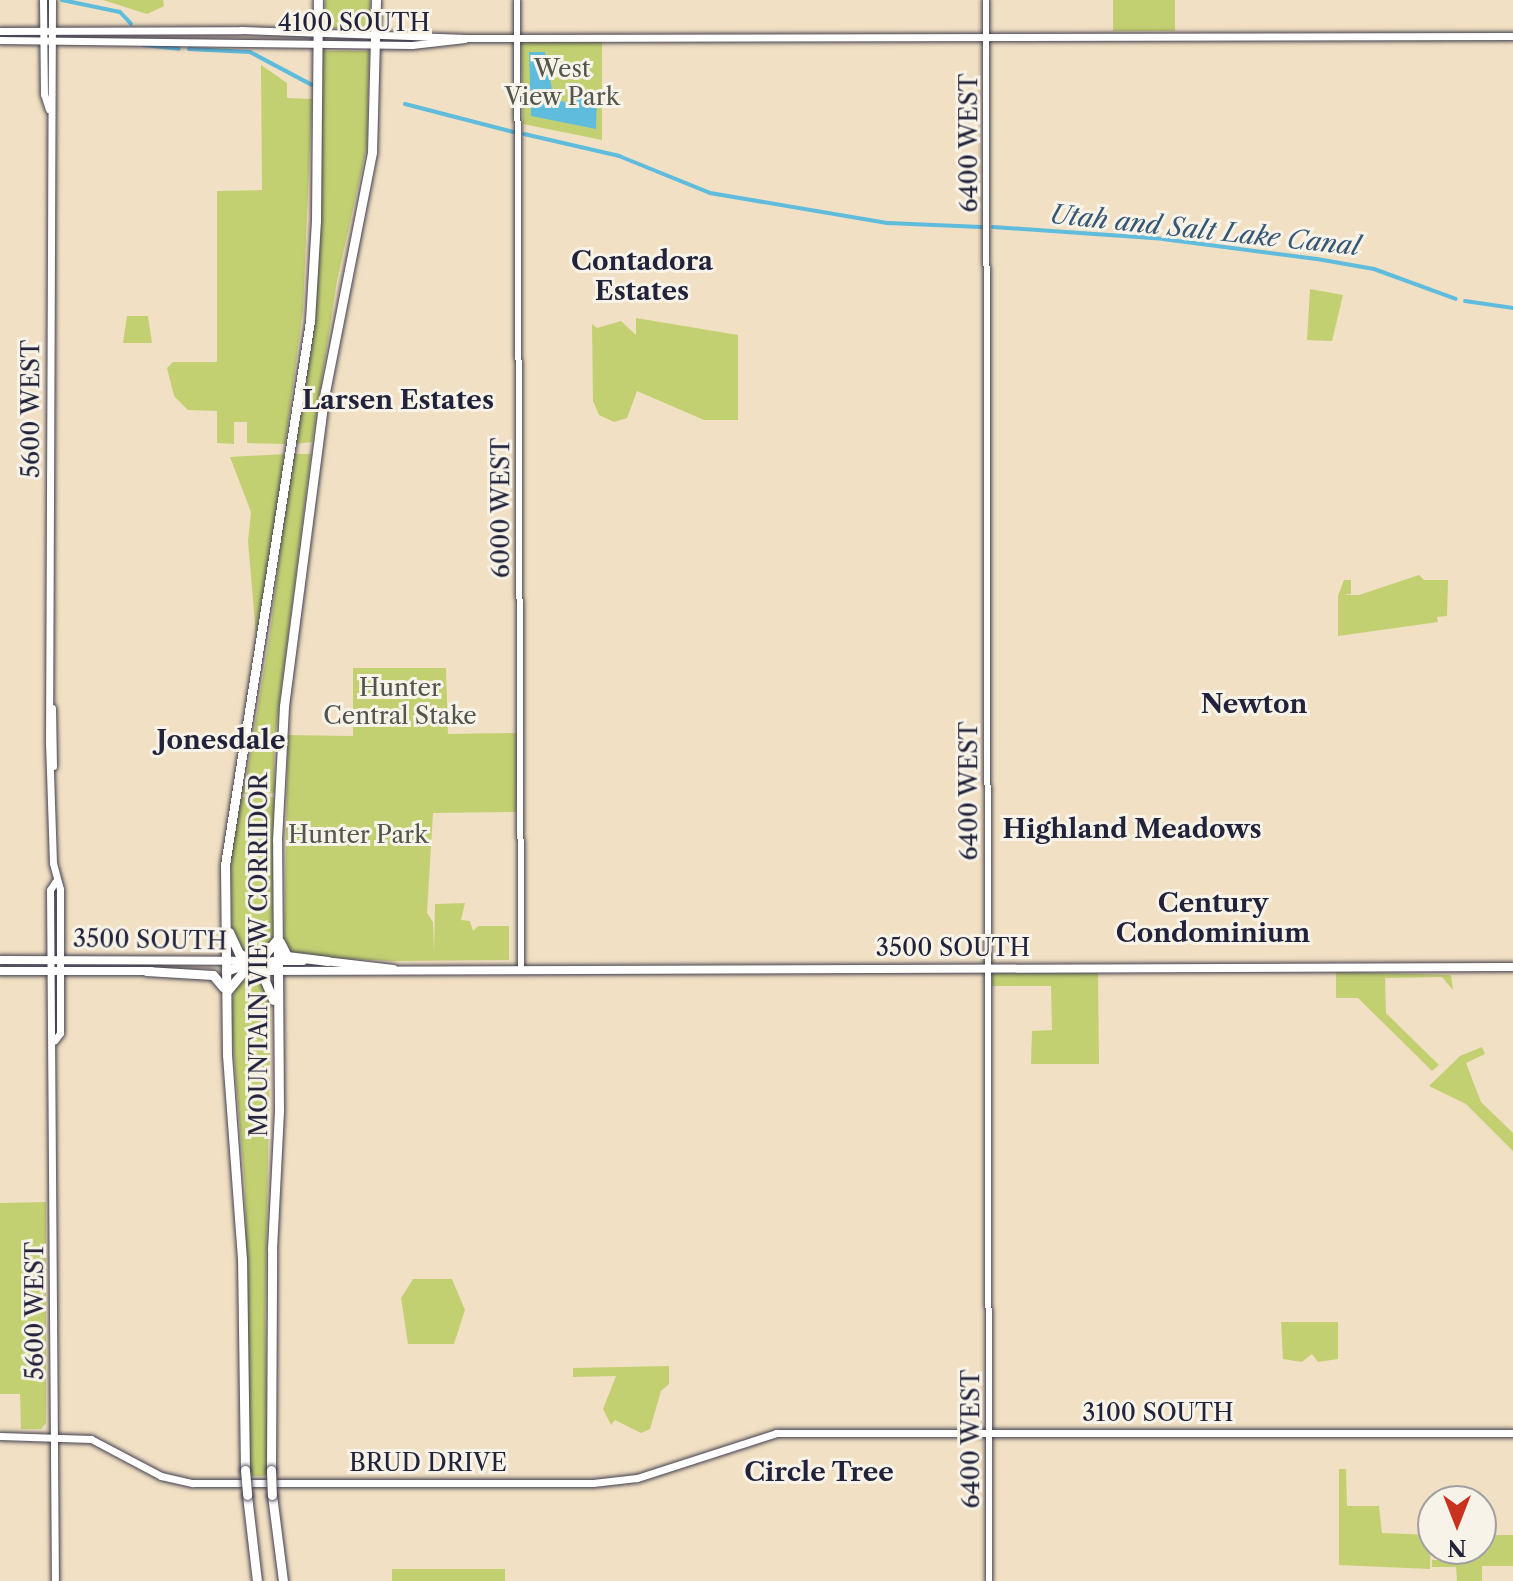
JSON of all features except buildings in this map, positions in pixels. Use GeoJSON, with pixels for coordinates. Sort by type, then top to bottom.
{"type":"FeatureCollection","features":[{"type":"Feature","properties":{"kind":"highway","name":"MOUNTAIN VIEW CORRIDOR"},"geometry":{"type":"LineString","coordinates":[[257,1581],[245,1470],[241,1245],[227,1055],[225,865],[306,351],[316,239],[318,0]]}},
{"type":"Feature","properties":{"kind":"highway","name":"MOUNTAIN VIEW CORRIDOR"},"geometry":{"type":"LineString","coordinates":[[284,1581],[271,1470],[272,1249],[279,1088],[278,1067],[258,966],[277,938],[279,779],[293,616],[340,305],[370,165],[376,0]]}},
{"type":"Feature","properties":{"kind":"highway"},"geometry":{"type":"LineString","coordinates":[[225,865],[227,964],[258,966]]}},
{"type":"Feature","properties":{"kind":"highway"},"geometry":{"type":"LineString","coordinates":[[276,879],[282,952],[328,961]]}},
{"type":"Feature","properties":{"kind":"highway"},"geometry":{"type":"LineString","coordinates":[[225,880],[230,939],[258,966],[273,994],[278,1067]]}},
{"type":"Feature","properties":{"kind":"highway"},"geometry":{"type":"LineString","coordinates":[[226,994],[258,966],[277,938]]}},
{"type":"Feature","properties":{"kind":"highway"},"geometry":{"type":"LineString","coordinates":[[146,971],[220,979],[227,1055]]}},
{"type":"Feature","properties":{"kind":"highway"},"geometry":{"type":"LineString","coordinates":[[279,1088],[281,983],[288,971]]}},
{"type":"Feature","properties":{"kind":"main road","name":"5600 WEST"},"geometry":{"type":"LineString","coordinates":[[43,0],[48,36],[50,110],[52,708],[55,882],[60,889],[55,960],[55,1581]]}},
{"type":"Feature","properties":{"kind":"main road","name":"5600 WEST"},"geometry":{"type":"LineString","coordinates":[[48,36],[52,0]]}},
{"type":"Feature","properties":{"kind":"main road","name":"4100 SOUTH"},"geometry":{"type":"LineString","coordinates":[[0,31],[48,36],[316,40],[1513,36]]}},
{"type":"Feature","properties":{"kind":"main road","name":"4100 SOUTH"},"geometry":{"type":"LineString","coordinates":[[0,40],[48,36]]}},
{"type":"Feature","properties":{"kind":"main road","name":"3500 SOUTH"},"geometry":{"type":"LineString","coordinates":[[0,960],[227,964]]}},
{"type":"Feature","properties":{"kind":"main road","name":"3500 SOUTH"},"geometry":{"type":"LineString","coordinates":[[258,966],[328,961],[394,969]]}},
{"type":"Feature","properties":{"kind":"main road","name":"3500 SOUTH"},"geometry":{"type":"LineString","coordinates":[[0,971],[146,971],[227,964]]}},
{"type":"Feature","properties":{"kind":"main road","name":"3500 SOUTH"},"geometry":{"type":"LineString","coordinates":[[258,966],[288,971],[1513,967]]}},
{"type":"Feature","properties":{"kind":"main road","name":"3100 SOUTH"},"geometry":{"type":"LineString","coordinates":[[804,1433],[1513,1433]]}},
{"type":"Feature","properties":{"kind":"main road","name":"BRUD DRIVE"},"geometry":{"type":"LineString","coordinates":[[56,1436],[96,1441],[161,1476],[187,1482],[593,1483],[645,1476],[758,1435],[804,1433]]}},
{"type":"Feature","properties":{"kind":"main road"},"geometry":{"type":"LineString","coordinates":[[0,1436],[56,1436]]}},
{"type":"Feature","properties":{"kind":"street","name":"6000 WEST"},"geometry":{"type":"LineString","coordinates":[[517,0],[521,969]]}},
{"type":"Feature","properties":{"kind":"street","name":"6400 WEST"},"geometry":{"type":"LineString","coordinates":[[986,0],[989,1581]]}},
{"type":"Feature","properties":{"kind":"green space"},"geometry":{"type":"Polygon","coordinates":[[[103,0],[163,0],[164,6],[147,14],[103,0]]]}},
{"type":"Feature","properties":{"kind":"green space"},"geometry":{"type":"Polygon","coordinates":[[[325,0],[370,0],[370,28],[325,28],[325,0]]]}},
{"type":"Feature","properties":{"kind":"green space"},"geometry":{"type":"Polygon","coordinates":[[[1113,0],[1175,0],[1175,31],[1113,31],[1113,0]]]}},
{"type":"Feature","properties":{"kind":"green space","name":"West View Park"},"geometry":{"type":"Polygon","coordinates":[[[521,42],[602,42],[602,140],[523,124],[521,42]]]}},
{"type":"Feature","properties":{"kind":"green space"},"geometry":{"type":"Polygon","coordinates":[[[320,51],[369,51],[367,146],[337,281],[312,442],[294,444],[320,246],[320,51]]]}},
{"type":"Feature","properties":{"kind":"green space"},"geometry":{"type":"Polygon","coordinates":[[[261,65],[287,83],[287,98],[312,99],[303,310],[285,444],[247,443],[247,422],[234,422],[234,444],[217,443],[217,411],[188,410],[174,396],[167,368],[173,362],[217,362],[217,191],[262,190],[261,65]]]}},
{"type":"Feature","properties":{"kind":"green space"},"geometry":{"type":"Polygon","coordinates":[[[1310,289],[1343,295],[1332,341],[1307,340],[1310,289]]]}},
{"type":"Feature","properties":{"kind":"green space"},"geometry":{"type":"Polygon","coordinates":[[[127,316],[148,316],[152,343],[123,343],[127,316]]]}},
{"type":"Feature","properties":{"kind":"green space"},"geometry":{"type":"Polygon","coordinates":[[[636,318],[738,335],[738,420],[704,420],[637,391],[627,418],[614,422],[599,415],[593,401],[592,324],[597,328],[621,321],[636,335],[636,318]]]}},
{"type":"Feature","properties":{"kind":"green space"},"geometry":{"type":"Polygon","coordinates":[[[284,454],[256,636],[248,541],[251,512],[230,457],[284,454]]]}},
{"type":"Feature","properties":{"kind":"green space"},"geometry":{"type":"Polygon","coordinates":[[[292,454],[311,454],[274,745],[275,793],[239,794],[246,781],[270,634],[292,454]]]}},
{"type":"Feature","properties":{"kind":"green space"},"geometry":{"type":"Polygon","coordinates":[[[1419,575],[1424,580],[1448,580],[1447,616],[1437,617],[1438,622],[1338,636],[1338,596],[1344,580],[1351,580],[1351,594],[1343,595],[1359,595],[1419,575]]]}},
{"type":"Feature","properties":{"kind":"green space","name":"Hunter Park"},"geometry":{"type":"Polygon","coordinates":[[[353,668],[446,668],[448,734],[518,733],[516,812],[433,813],[427,913],[433,922],[434,951],[435,904],[465,903],[461,920],[470,921],[473,931],[478,926],[509,926],[509,960],[392,961],[292,956],[284,948],[288,735],[353,736],[353,668]]]}},
{"type":"Feature","properties":{"kind":"green space"},"geometry":{"type":"Polygon","coordinates":[[[239,797],[274,797],[274,933],[268,950],[241,950],[232,935],[231,857],[239,797]]]}},
{"type":"Feature","properties":{"kind":"green space"},"geometry":{"type":"Polygon","coordinates":[[[1336,972],[1451,975],[1453,990],[1442,977],[1385,978],[1386,1013],[1439,1065],[1432,1071],[1358,998],[1336,998],[1336,972]]]}},
{"type":"Feature","properties":{"kind":"green space"},"geometry":{"type":"Polygon","coordinates":[[[992,973],[1098,973],[1099,1064],[1031,1064],[1032,1031],[1052,1030],[1051,986],[992,986],[992,973]]]}},
{"type":"Feature","properties":{"kind":"green space"},"geometry":{"type":"Polygon","coordinates":[[[238,981],[263,981],[271,1002],[265,1318],[268,1476],[250,1476],[245,1186],[230,1008],[238,981]]]}},
{"type":"Feature","properties":{"kind":"green space"},"geometry":{"type":"Polygon","coordinates":[[[1482,1047],[1485,1054],[1466,1063],[1481,1102],[1513,1133],[1513,1151],[1466,1104],[1429,1086],[1460,1056],[1482,1047]]]}},
{"type":"Feature","properties":{"kind":"green space"},"geometry":{"type":"Polygon","coordinates":[[[46,1202],[46,1423],[41,1429],[21,1429],[20,1394],[0,1394],[0,1203],[46,1202]]]}},
{"type":"Feature","properties":{"kind":"green space"},"geometry":{"type":"Polygon","coordinates":[[[413,1279],[452,1279],[465,1310],[454,1344],[408,1344],[401,1298],[413,1279]]]}},
{"type":"Feature","properties":{"kind":"green space"},"geometry":{"type":"Polygon","coordinates":[[[1281,1322],[1338,1322],[1338,1359],[1318,1362],[1312,1354],[1302,1362],[1283,1359],[1281,1322]]]}},
{"type":"Feature","properties":{"kind":"green space"},"geometry":{"type":"Polygon","coordinates":[[[669,1366],[669,1384],[661,1391],[650,1429],[641,1433],[615,1420],[611,1425],[603,1409],[616,1376],[573,1377],[573,1368],[669,1366]]]}},
{"type":"Feature","properties":{"kind":"green space"},"geometry":{"type":"Polygon","coordinates":[[[1339,1469],[1346,1469],[1347,1506],[1379,1506],[1382,1533],[1417,1534],[1417,1565],[1430,1565],[1430,1569],[1339,1565],[1339,1469]]]}},
{"type":"Feature","properties":{"kind":"green space"},"geometry":{"type":"Polygon","coordinates":[[[1497,1535],[1513,1535],[1513,1566],[1482,1566],[1482,1581],[1457,1581],[1456,1567],[1432,1567],[1497,1565],[1497,1535]]]}},
{"type":"Feature","properties":{"kind":"green space"},"geometry":{"type":"Polygon","coordinates":[[[392,1569],[505,1569],[505,1581],[392,1581],[392,1569]]]}},
{"type":"Feature","properties":{"kind":"water"},"geometry":{"type":"Polygon","coordinates":[[[529,52],[545,52],[554,100],[572,103],[574,95],[597,95],[596,129],[531,116],[529,52]]]}},
{"type":"Feature","properties":{"kind":"waterway","name":"Utah and Salt Lake Canal"},"geometry":{"type":"LineString","coordinates":[[62,0],[120,12],[131,24]]}},
{"type":"Feature","properties":{"kind":"waterway","name":"Utah and Salt Lake Canal"},"geometry":{"type":"LineString","coordinates":[[143,45],[179,49]]}},
{"type":"Feature","properties":{"kind":"waterway","name":"Utah and Salt Lake Canal"},"geometry":{"type":"LineString","coordinates":[[189,49],[250,52],[312,85]]}},
{"type":"Feature","properties":{"kind":"waterway","name":"Utah and Salt Lake Canal"},"geometry":{"type":"LineString","coordinates":[[405,104],[513,132]]}},
{"type":"Feature","properties":{"kind":"waterway","name":"Utah and Salt Lake Canal"},"geometry":{"type":"LineString","coordinates":[[524,134],[619,156],[710,193],[888,223],[981,227]]}},
{"type":"Feature","properties":{"kind":"waterway","name":"Utah and Salt Lake Canal"},"geometry":{"type":"LineString","coordinates":[[993,227],[1163,239],[1317,259],[1374,269],[1456,299]]}},
{"type":"Feature","properties":{"kind":"waterway","name":"Utah and Salt Lake Canal"},"geometry":{"type":"LineString","coordinates":[[1465,301],[1513,308]]}},
{"type":"Feature","properties":{"kind":"district","name":"Contadora Estates"},"geometry":{"type":"Point","coordinates":[642,277]}},
{"type":"Feature","properties":{"kind":"district","name":"Larsen Estates"},"geometry":{"type":"Point","coordinates":[398,401]}},
{"type":"Feature","properties":{"kind":"district","name":"Newton"},"geometry":{"type":"Point","coordinates":[1254,705]}},
{"type":"Feature","properties":{"kind":"district","name":"Jonesdale"},"geometry":{"type":"Point","coordinates":[221,741]}},
{"type":"Feature","properties":{"kind":"district","name":"Highland Meadows"},"geometry":{"type":"Point","coordinates":[1132,830]}},
{"type":"Feature","properties":{"kind":"district","name":"Century Condominium"},"geometry":{"type":"Point","coordinates":[1213,919]}},
{"type":"Feature","properties":{"kind":"district","name":"Circle Tree"},"geometry":{"type":"Point","coordinates":[819,1473]}},
{"type":"Feature","properties":{"kind":"park label","name":"Hunter Central Stake"},"geometry":{"type":"Point","coordinates":[400,702]}}]}
